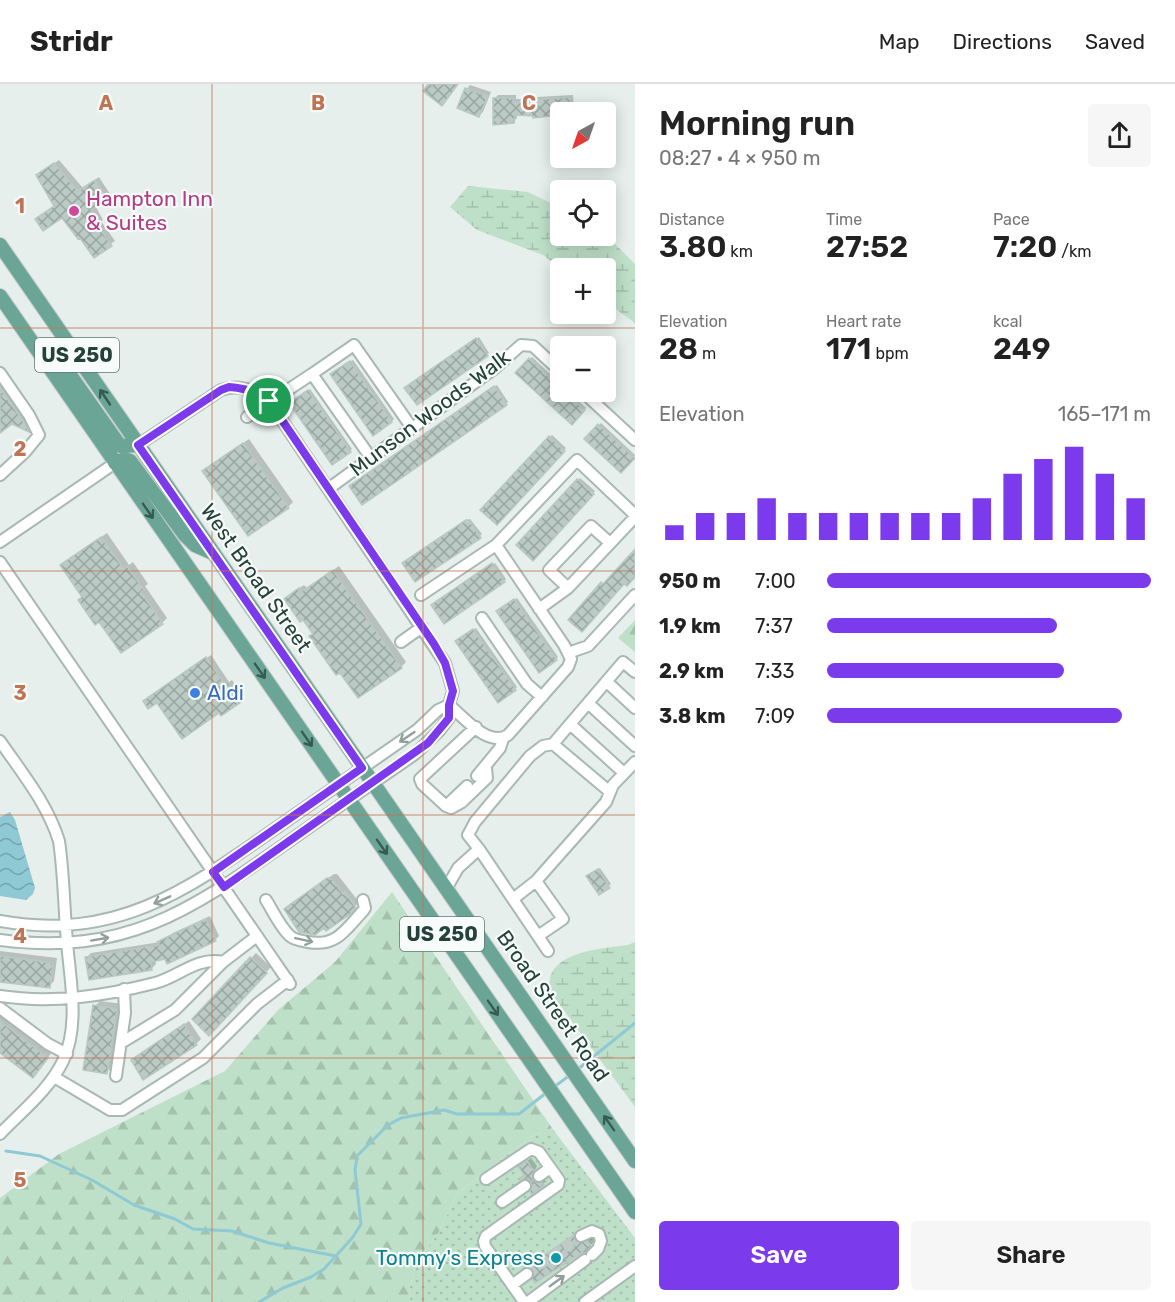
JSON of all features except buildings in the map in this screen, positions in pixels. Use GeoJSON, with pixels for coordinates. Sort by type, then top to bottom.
{"type":"FeatureCollection","features":[{"type":"Feature","properties":{"kind":"main road","name":"West Broad Street"},"geometry":{"type":"LineString","coordinates":[[0,245],[478,934]]}},
{"type":"Feature","properties":{"kind":"main road","name":"US 250"},"geometry":{"type":"LineString","coordinates":[[0,296],[635,1212]]}},
{"type":"Feature","properties":{"kind":"main road"},"geometry":{"type":"LineString","coordinates":[[33,345],[58,358],[120,446],[138,445]]}},
{"type":"Feature","properties":{"kind":"main road"},"geometry":{"type":"LineString","coordinates":[[115,463],[125,459],[130,461],[185,535],[195,545],[214,553]]}},
{"type":"Feature","properties":{"kind":"main road","name":"Broad Street Road"},"geometry":{"type":"LineString","coordinates":[[478,934],[635,1161]]}},
{"type":"Feature","properties":{"kind":"street"},"geometry":{"type":"LineString","coordinates":[[247,417],[354,345],[412,428]]}},
{"type":"Feature","properties":{"kind":"street","name":"Munson Woods Walk"},"geometry":{"type":"LineString","coordinates":[[328,489],[495,368],[521,345],[533,346],[550,362]]}},
{"type":"Feature","properties":{"kind":"street"},"geometry":{"type":"LineString","coordinates":[[0,373],[29,415],[39,435],[25,452],[0,475]]}},
{"type":"Feature","properties":{"kind":"street"},"geometry":{"type":"LineString","coordinates":[[312,374],[371,458]]}},
{"type":"Feature","properties":{"kind":"street"},"geometry":{"type":"LineString","coordinates":[[0,940],[44,944],[114,936],[148,926],[183,910],[224,887],[373,783],[428,743],[449,718],[449,705],[453,691],[445,663],[269,401],[261,394],[229,387],[138,445]]}},
{"type":"Feature","properties":{"kind":"street"},"geometry":{"type":"LineString","coordinates":[[593,402],[635,440]]}},
{"type":"Feature","properties":{"kind":"street"},"geometry":{"type":"LineString","coordinates":[[421,595],[496,545],[577,460],[635,516],[568,588],[539,609]]}},
{"type":"Feature","properties":{"kind":"street"},"geometry":{"type":"LineString","coordinates":[[0,542],[115,463]]}},
{"type":"Feature","properties":{"kind":"street"},"geometry":{"type":"LineString","coordinates":[[568,588],[549,570],[591,526],[610,543]]}},
{"type":"Feature","properties":{"kind":"street"},"geometry":{"type":"LineString","coordinates":[[476,727],[420,779],[422,784],[446,806],[455,807],[487,778],[482,772],[500,748],[503,739],[568,668],[571,659],[496,545]]}},
{"type":"Feature","properties":{"kind":"street"},"geometry":{"type":"LineString","coordinates":[[0,562],[289,982],[257,1004],[203,1058],[122,1110],[110,1110],[54,1077]]}},
{"type":"Feature","properties":{"kind":"street"},"geometry":{"type":"LineString","coordinates":[[568,652],[588,646],[635,595]]}},
{"type":"Feature","properties":{"kind":"street"},"geometry":{"type":"LineString","coordinates":[[482,618],[527,684],[542,697]]}},
{"type":"Feature","properties":{"kind":"street"},"geometry":{"type":"LineString","coordinates":[[401,642],[422,627]]}},
{"type":"Feature","properties":{"kind":"street"},"geometry":{"type":"LineString","coordinates":[[548,951],[468,835],[475,822],[530,756],[543,746],[553,744],[623,662],[635,672]]}},
{"type":"Feature","properties":{"kind":"street"},"geometry":{"type":"LineString","coordinates":[[607,682],[635,708]]}},
{"type":"Feature","properties":{"kind":"street"},"geometry":{"type":"LineString","coordinates":[[588,703],[635,746]]}},
{"type":"Feature","properties":{"kind":"street"},"geometry":{"type":"LineString","coordinates":[[0,921],[66,925],[93,922],[130,913],[170,897],[213,872],[417,730],[438,710],[449,705]]}},
{"type":"Feature","properties":{"kind":"street"},"geometry":{"type":"LineString","coordinates":[[449,705],[486,736],[503,739]]}},
{"type":"Feature","properties":{"kind":"street"},"geometry":{"type":"LineString","coordinates":[[570,724],[624,773]]}},
{"type":"Feature","properties":{"kind":"street"},"geometry":{"type":"LineString","coordinates":[[0,741],[42,802],[54,825],[62,859],[72,998],[70,1034],[66,1054],[54,1077],[0,1134]]}},
{"type":"Feature","properties":{"kind":"street"},"geometry":{"type":"LineString","coordinates":[[553,744],[610,792]]}},
{"type":"Feature","properties":{"kind":"street"},"geometry":{"type":"LineString","coordinates":[[513,899],[536,881],[606,802],[613,785],[635,762]]}},
{"type":"Feature","properties":{"kind":"street"},"geometry":{"type":"LineString","coordinates":[[446,806],[467,786]]}},
{"type":"Feature","properties":{"kind":"street"},"geometry":{"type":"LineString","coordinates":[[446,889],[458,868],[479,849]]}},
{"type":"Feature","properties":{"kind":"street"},"geometry":{"type":"LineString","coordinates":[[536,881],[563,919],[538,936]]}},
{"type":"Feature","properties":{"kind":"street"},"geometry":{"type":"LineString","coordinates":[[266,900],[290,936],[319,943],[327,943],[338,937],[363,911],[365,908],[363,900]]}},
{"type":"Feature","properties":{"kind":"street"},"geometry":{"type":"LineString","coordinates":[[121,1042],[175,1010],[223,962],[257,936]]}},
{"type":"Feature","properties":{"kind":"street"},"geometry":{"type":"LineString","coordinates":[[0,996],[50,1000],[72,998],[164,980],[207,960],[223,962]]}},
{"type":"Feature","properties":{"kind":"street"},"geometry":{"type":"LineString","coordinates":[[116,1076],[125,1013],[124,989]]}},
{"type":"Feature","properties":{"kind":"street"},"geometry":{"type":"LineString","coordinates":[[0,1008],[48,1044],[66,1054]]}},
{"type":"Feature","properties":{"kind":"street"},"geometry":{"type":"LineString","coordinates":[[486,1179],[531,1149],[539,1152],[559,1180],[558,1185],[486,1236],[484,1241],[485,1246],[526,1302],[598,1249],[601,1241],[599,1234],[592,1231],[581,1236]]}},
{"type":"Feature","properties":{"kind":"street"},"geometry":{"type":"LineString","coordinates":[[538,1176],[550,1168]]}},
{"type":"Feature","properties":{"kind":"street"},"geometry":{"type":"LineString","coordinates":[[502,1202],[525,1186]]}},
{"type":"Feature","properties":{"kind":"street"},"geometry":{"type":"LineString","coordinates":[[585,1302],[635,1266]]}},
{"type":"Feature","properties":{"kind":"street"},"geometry":{"type":"LineString","coordinates":[[512,1285],[527,1274]]}},
{"type":"Feature","properties":{"kind":"green space"},"geometry":{"type":"Polygon","coordinates":[[[468,186],[528,192],[550,203],[550,246],[616,245],[635,264],[635,323],[616,309],[616,258],[550,258],[550,260],[543,255],[477,230],[450,207],[468,186]]]}},
{"type":"Feature","properties":{"kind":"green space"},"geometry":{"type":"Polygon","coordinates":[[[635,620],[635,652],[618,638],[635,620]]]}},
{"type":"Feature","properties":{"kind":"green space"},"geometry":{"type":"Polygon","coordinates":[[[392,892],[552,1128],[530,1137],[457,1194],[439,1232],[417,1261],[409,1290],[410,1302],[0,1302],[0,1198],[59,1154],[225,1071],[278,1010],[335,962],[392,892]]]}},
{"type":"Feature","properties":{"kind":"green space"},"geometry":{"type":"Polygon","coordinates":[[[635,942],[635,1107],[551,993],[550,979],[561,962],[571,957],[635,942]]]}},
{"type":"Feature","properties":{"kind":"green space"},"geometry":{"type":"Polygon","coordinates":[[[552,1128],[635,1238],[635,1302],[410,1302],[409,1290],[417,1261],[439,1232],[457,1194],[530,1137],[552,1128]]]}},
{"type":"Feature","properties":{"kind":"water"},"geometry":{"type":"Polygon","coordinates":[[[10,812],[15,820],[35,888],[33,894],[26,900],[0,896],[0,817],[10,812]]]}},
{"type":"Feature","properties":{"kind":"waterway"},"geometry":{"type":"LineString","coordinates":[[578,1069],[635,1023]]}},
{"type":"Feature","properties":{"kind":"waterway"},"geometry":{"type":"LineString","coordinates":[[554,1087],[570,1075]]}},
{"type":"Feature","properties":{"kind":"waterway"},"geometry":{"type":"LineString","coordinates":[[259,1302],[324,1269],[353,1237],[361,1224],[355,1170],[357,1156],[388,1125],[401,1118],[444,1110],[457,1114],[519,1114],[546,1093]]}},
{"type":"Feature","properties":{"kind":"waterway"},"geometry":{"type":"LineString","coordinates":[[6,1151],[40,1156],[92,1180],[134,1205],[175,1219],[193,1229],[232,1231],[269,1243],[336,1256]]}},
{"type":"Feature","properties":{"kind":"tunnel"},"geometry":{"type":"LineString","coordinates":[[527,1274],[581,1236]]}},
{"type":"Feature","properties":{"kind":"place","name":"Hampton Inn & Suites"},"geometry":{"type":"Point","coordinates":[74,211]}},
{"type":"Feature","properties":{"kind":"place","name":"Aldi"},"geometry":{"type":"Point","coordinates":[195,693]}},
{"type":"Feature","properties":{"kind":"place","name":"Tommy's Express"},"geometry":{"type":"Point","coordinates":[556,1258]}},
{"type":"Feature","properties":{"kind":"route"},"geometry":{"type":"LineString","coordinates":[[229,387],[261,394],[269,401],[434,644],[445,663],[453,691],[449,705],[449,718],[428,743],[224,887],[213,872],[362,768],[138,445],[229,387]]}}]}
